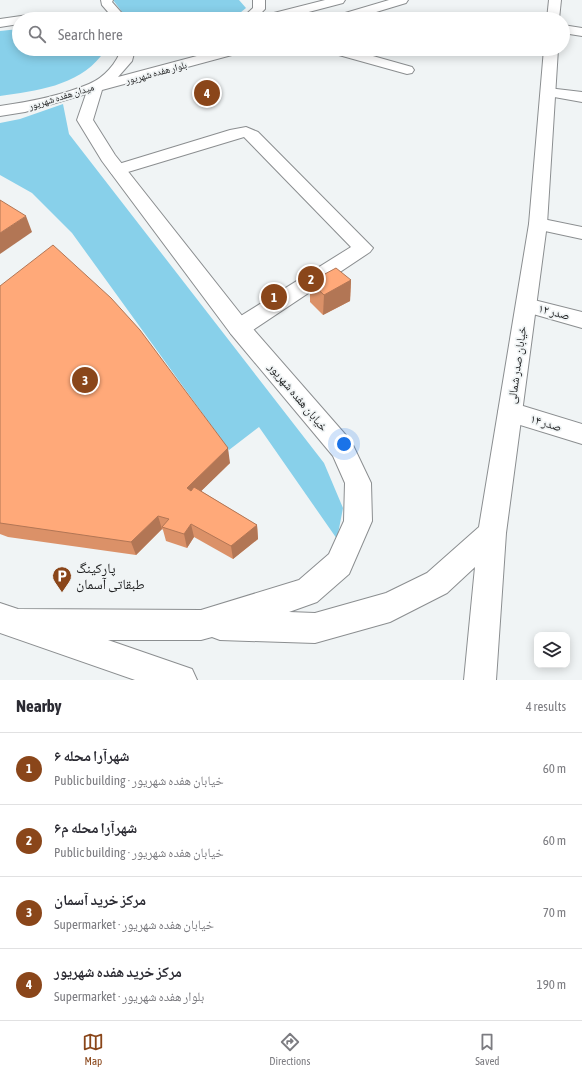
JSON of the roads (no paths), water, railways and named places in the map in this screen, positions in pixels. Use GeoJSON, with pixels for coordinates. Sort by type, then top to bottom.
{"type":"FeatureCollection","features":[{"type":"Feature","properties":{"kind":"main road"},"geometry":{"type":"LineString","coordinates":[[107,0],[106,2],[115,12]]}},
{"type":"Feature","properties":{"kind":"main road"},"geometry":{"type":"LineString","coordinates":[[255,12],[259,9],[259,0]]}},
{"type":"Feature","properties":{"kind":"main road"},"geometry":{"type":"LineString","coordinates":[[294,12],[339,0]]}},
{"type":"Feature","properties":{"kind":"main road"},"geometry":{"type":"LineString","coordinates":[[363,12],[402,0]]}},
{"type":"Feature","properties":{"kind":"main road"},"geometry":{"type":"LineString","coordinates":[[554,12],[555,0]]}},
{"type":"Feature","properties":{"kind":"main road"},"geometry":{"type":"LineString","coordinates":[[0,23],[12,21]]}},
{"type":"Feature","properties":{"kind":"main road"},"geometry":{"type":"LineString","coordinates":[[570,30],[582,32]]}},
{"type":"Feature","properties":{"kind":"main road","name":"میدان هفده شهریور"},"geometry":{"type":"LineString","coordinates":[[0,111],[25,107],[96,87],[113,74],[125,61],[126,56]]}},
{"type":"Feature","properties":{"kind":"main road","name":"بلوار هفده شهریور"},"geometry":{"type":"LineString","coordinates":[[96,87],[214,56]]}},
{"type":"Feature","properties":{"kind":"main road"},"geometry":{"type":"LineString","coordinates":[[358,56],[407,70]]}},
{"type":"Feature","properties":{"kind":"main road","name":"خیابان صدر شمالی"},"geometry":{"type":"LineString","coordinates":[[480,680],[492,533],[538,224],[551,56]]}},
{"type":"Feature","properties":{"kind":"main road","name":"خیابان هفده شهریور"},"geometry":{"type":"LineString","coordinates":[[8,621],[201,625],[307,592],[339,564],[358,521],[358,483],[342,449],[239,328],[108,157],[85,120],[96,87]]}},
{"type":"Feature","properties":{"kind":"main road"},"geometry":{"type":"LineString","coordinates":[[548,92],[582,97]]}},
{"type":"Feature","properties":{"kind":"main road"},"geometry":{"type":"LineString","coordinates":[[118,170],[246,132],[252,135],[363,248],[239,328]]}},
{"type":"Feature","properties":{"kind":"main road"},"geometry":{"type":"LineString","coordinates":[[538,224],[582,233]]}},
{"type":"Feature","properties":{"kind":"main road","name":"صدر ۱۲"},"geometry":{"type":"LineString","coordinates":[[526,305],[582,320]]}},
{"type":"Feature","properties":{"kind":"main road","name":"صدر ۱۴"},"geometry":{"type":"LineString","coordinates":[[510,412],[582,434]]}},
{"type":"Feature","properties":{"kind":"main road"},"geometry":{"type":"LineString","coordinates":[[201,625],[315,628],[390,607],[437,583],[492,533]]}},
{"type":"Feature","properties":{"kind":"main road"},"geometry":{"type":"LineString","coordinates":[[8,621],[181,680]]}},
{"type":"Feature","properties":{"kind":"place","name":"مرکز خرید هفده شهریور"},"geometry":{"type":"Point","coordinates":[207,93]}},
{"type":"Feature","properties":{"kind":"place","name":"شهرآرا محله م۶"},"geometry":{"type":"Point","coordinates":[311,279]}},
{"type":"Feature","properties":{"kind":"place","name":"شهرآرا محله ۶"},"geometry":{"type":"Point","coordinates":[274,297]}},
{"type":"Feature","properties":{"kind":"place","name":"مرکز خرید آسمان"},"geometry":{"type":"Point","coordinates":[85,380]}},
{"type":"Feature","properties":{"kind":"place","name":"پارکینگ طبقاتی آسمان"},"geometry":{"type":"Point","coordinates":[62,593]}}]}
